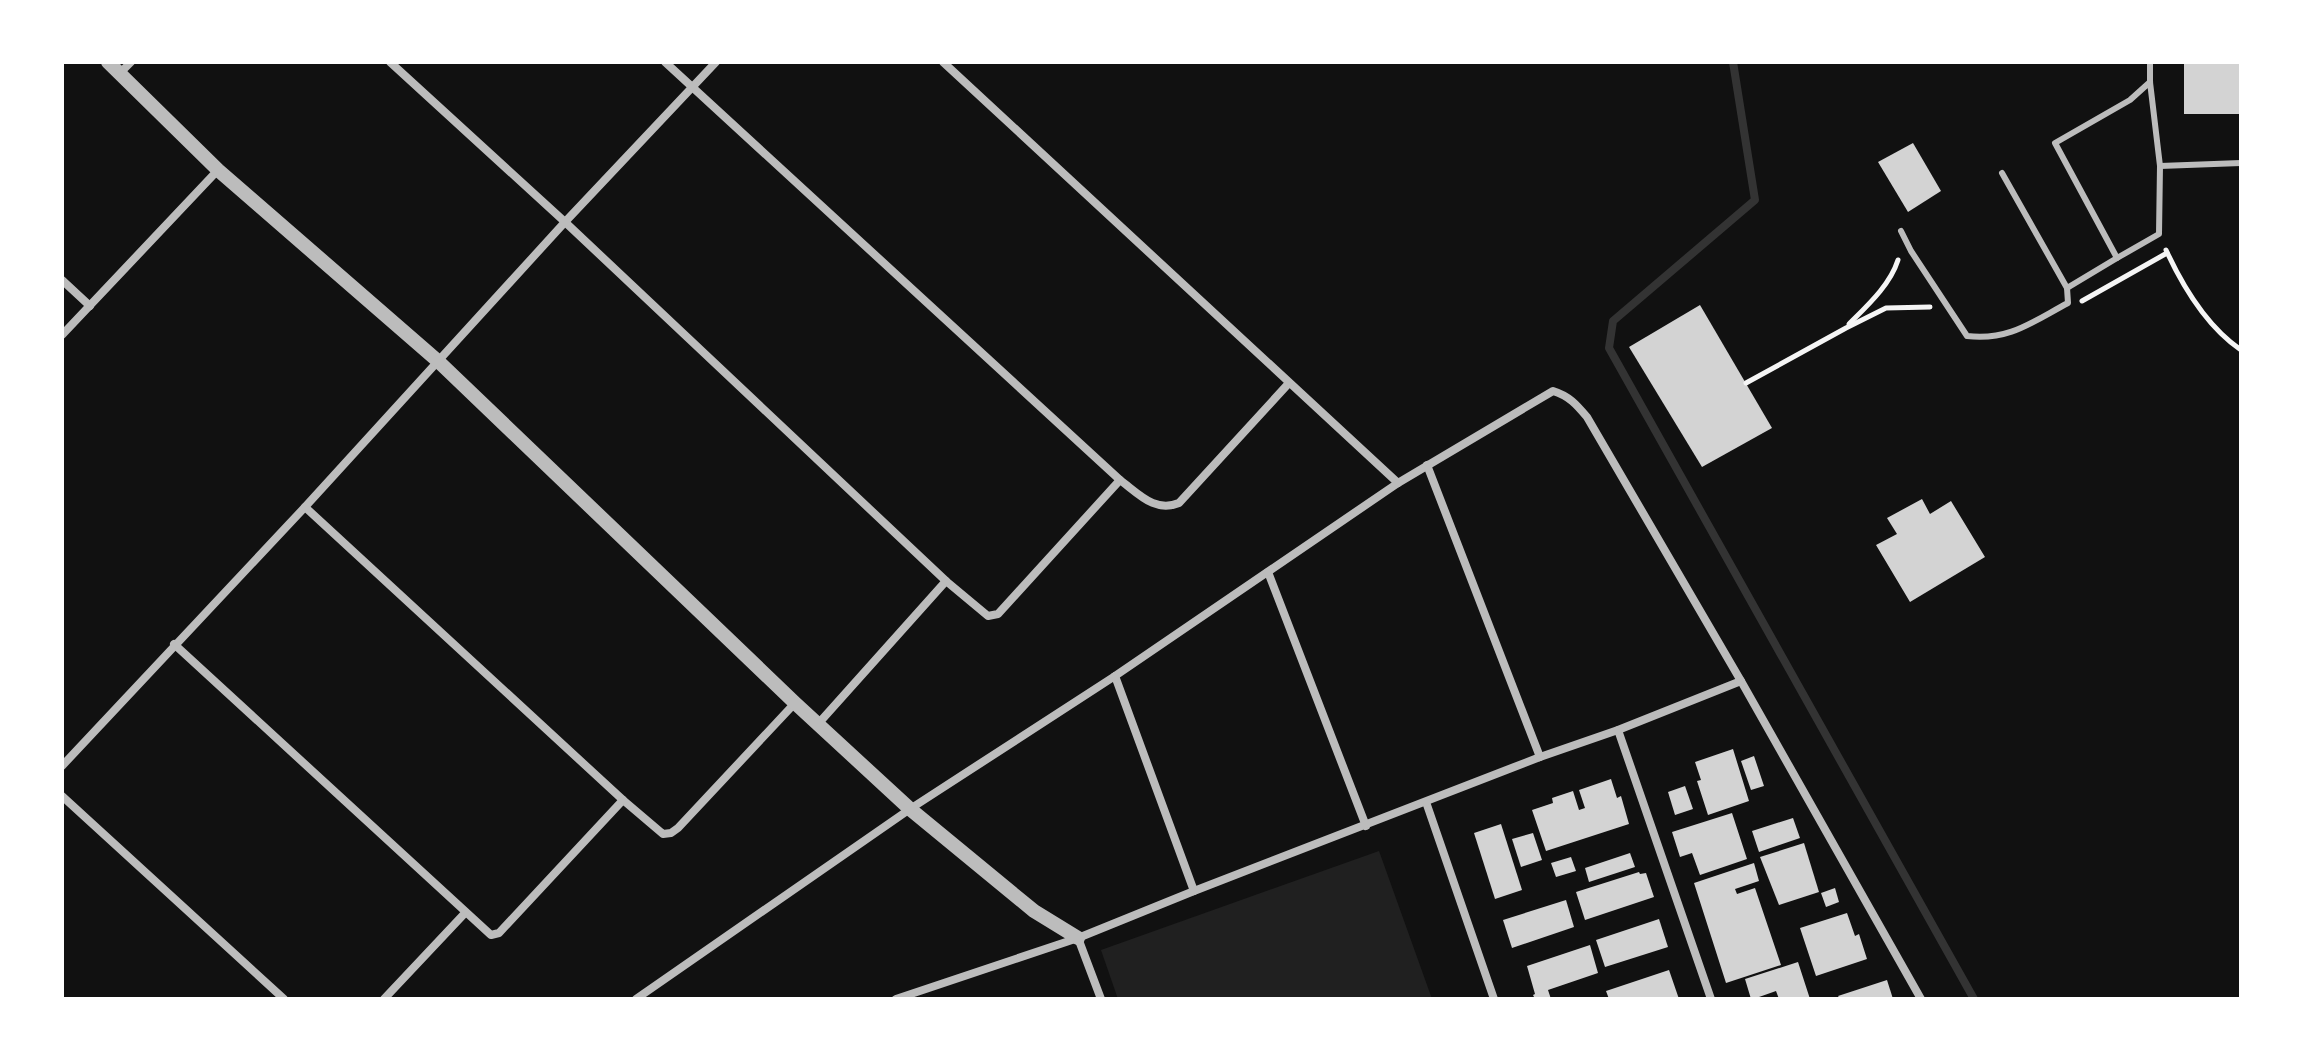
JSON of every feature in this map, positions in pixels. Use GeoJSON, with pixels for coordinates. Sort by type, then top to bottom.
{"type":"FeatureCollection","features":[{"type":"Feature","properties":{"kind":"street"},"geometry":{"type":"LineString","coordinates":[[108,62],[218,170],[439,362],[910,809],[1034,911],[1078,938],[1101,999]]}},
{"type":"Feature","properties":{"kind":"street"},"geometry":{"type":"LineString","coordinates":[[120,73],[131,62]]}},
{"type":"Feature","properties":{"kind":"street"},"geometry":{"type":"LineString","coordinates":[[390,62],[565,222],[946,581],[989,617],[998,614],[1120,480]]}},
{"type":"Feature","properties":{"kind":"street"},"geometry":{"type":"LineString","coordinates":[[665,62],[1120,480],[1142,496],[1165,507],[1179,503],[1289,383]]}},
{"type":"Feature","properties":{"kind":"street"},"geometry":{"type":"LineString","coordinates":[[62,766],[716,62]]}},
{"type":"Feature","properties":{"kind":"street"},"geometry":{"type":"LineString","coordinates":[[943,62],[1398,483]]}},
{"type":"Feature","properties":{"kind":"street"},"geometry":{"type":"LineString","coordinates":[[62,335],[218,170]]}},
{"type":"Feature","properties":{"kind":"street"},"geometry":{"type":"LineString","coordinates":[[62,280],[90,306]]}},
{"type":"Feature","properties":{"kind":"street"},"geometry":{"type":"LineString","coordinates":[[636,999],[910,809],[1115,676],[1398,483],[1553,391],[1574,401],[1587,417],[1921,999]]}},
{"type":"Feature","properties":{"kind":"street"},"geometry":{"type":"LineString","coordinates":[[1427,465],[1540,757]]}},
{"type":"Feature","properties":{"kind":"street"},"geometry":{"type":"LineString","coordinates":[[305,507],[663,834],[678,828],[795,703]]}},
{"type":"Feature","properties":{"kind":"street"},"geometry":{"type":"LineString","coordinates":[[1268,572],[1366,826]]}},
{"type":"Feature","properties":{"kind":"street"},"geometry":{"type":"LineString","coordinates":[[818,724],[946,581]]}},
{"type":"Feature","properties":{"kind":"street"},"geometry":{"type":"LineString","coordinates":[[174,644],[491,935],[499,933],[623,800]]}},
{"type":"Feature","properties":{"kind":"street"},"geometry":{"type":"LineString","coordinates":[[1115,676],[1194,891]]}},
{"type":"Feature","properties":{"kind":"street"},"geometry":{"type":"LineString","coordinates":[[900,998],[1078,938],[1741,681]]}},
{"type":"Feature","properties":{"kind":"street"},"geometry":{"type":"LineString","coordinates":[[1618,730],[1711,999]]}},
{"type":"Feature","properties":{"kind":"street"},"geometry":{"type":"LineString","coordinates":[[62,796],[284,999]]}},
{"type":"Feature","properties":{"kind":"street"},"geometry":{"type":"LineString","coordinates":[[1426,802],[1494,999]]}},
{"type":"Feature","properties":{"kind":"street"},"geometry":{"type":"LineString","coordinates":[[384,999],[465,913]]}},
{"type":"Feature","properties":{"kind":"lane"},"geometry":{"type":"LineString","coordinates":[[2067,288],[2159,234],[2160,166],[2150,62]]}},
{"type":"Feature","properties":{"kind":"lane"},"geometry":{"type":"LineString","coordinates":[[2117,258],[2055,143],[2130,100],[2150,82]]}},
{"type":"Feature","properties":{"kind":"lane"},"geometry":{"type":"LineString","coordinates":[[2160,166],[2241,163]]}},
{"type":"Feature","properties":{"kind":"lane"},"geometry":{"type":"LineString","coordinates":[[1901,231],[1967,336],[1986,338],[2010,334],[2068,303],[2067,288],[2002,173]]}},
{"type":"Feature","properties":{"kind":"path"},"geometry":{"type":"LineString","coordinates":[[1846,328],[1894,272],[1899,258],[1901,231]]}},
{"type":"Feature","properties":{"kind":"path"},"geometry":{"type":"LineString","coordinates":[[2159,234],[2188,291],[2213,327],[2241,350]]}},
{"type":"Feature","properties":{"kind":"path"},"geometry":{"type":"LineString","coordinates":[[2078,303],[2167,253]]}},
{"type":"Feature","properties":{"kind":"path"},"geometry":{"type":"LineString","coordinates":[[1746,383],[1886,308],[1943,307]]}},
{"type":"Feature","properties":{"kind":"shaded area"},"geometry":{"type":"Polygon","coordinates":[[[1379,851],[1432,999],[1118,999],[1101,950],[1379,851]]]}},
{"type":"Feature","properties":{"kind":"building"},"geometry":{"type":"Polygon","coordinates":[[[2184,62],[2241,62],[2241,114],[2184,114],[2184,62]]]}},
{"type":"Feature","properties":{"kind":"building"},"geometry":{"type":"Polygon","coordinates":[[[1913,143],[1941,191],[1908,212],[1878,162],[1913,143]]]}},
{"type":"Feature","properties":{"kind":"building"},"geometry":{"type":"Polygon","coordinates":[[[1700,305],[1772,428],[1702,467],[1629,347],[1700,305]]]}},
{"type":"Feature","properties":{"kind":"building"},"geometry":{"type":"Polygon","coordinates":[[[1922,499],[1930,514],[1951,501],[1985,557],[1910,602],[1876,545],[1897,534],[1887,518],[1922,499]]]}},
{"type":"Feature","properties":{"kind":"building"},"geometry":{"type":"Polygon","coordinates":[[[1733,749],[1749,801],[1708,815],[1697,781],[1701,780],[1695,762],[1733,749]]]}},
{"type":"Feature","properties":{"kind":"building"},"geometry":{"type":"Polygon","coordinates":[[[1754,756],[1764,786],[1751,790],[1741,761],[1754,756]]]}},
{"type":"Feature","properties":{"kind":"building"},"geometry":{"type":"Polygon","coordinates":[[[1611,779],[1617,798],[1621,796],[1629,824],[1546,851],[1532,810],[1553,803],[1552,798],[1573,791],[1579,810],[1585,808],[1579,790],[1611,779]]]}},
{"type":"Feature","properties":{"kind":"building"},"geometry":{"type":"Polygon","coordinates":[[[1685,786],[1693,809],[1675,815],[1668,792],[1685,786]]]}},
{"type":"Feature","properties":{"kind":"building"},"geometry":{"type":"Polygon","coordinates":[[[1732,813],[1747,859],[1700,875],[1692,853],[1680,857],[1672,832],[1732,813]]]}},
{"type":"Feature","properties":{"kind":"building"},"geometry":{"type":"Polygon","coordinates":[[[1793,818],[1800,838],[1759,852],[1752,831],[1793,818]]]}},
{"type":"Feature","properties":{"kind":"building"},"geometry":{"type":"Polygon","coordinates":[[[1501,824],[1522,890],[1495,899],[1474,833],[1501,824]]]}},
{"type":"Feature","properties":{"kind":"building"},"geometry":{"type":"Polygon","coordinates":[[[1533,833],[1542,860],[1521,867],[1512,839],[1533,833]]]}},
{"type":"Feature","properties":{"kind":"building"},"geometry":{"type":"Polygon","coordinates":[[[1804,843],[1819,892],[1779,905],[1760,857],[1804,843]]]}},
{"type":"Feature","properties":{"kind":"building"},"geometry":{"type":"Polygon","coordinates":[[[1630,853],[1635,867],[1589,882],[1585,868],[1630,853]]]}},
{"type":"Feature","properties":{"kind":"building"},"geometry":{"type":"Polygon","coordinates":[[[1571,857],[1576,871],[1556,877],[1551,863],[1571,857]]]}},
{"type":"Feature","properties":{"kind":"building"},"geometry":{"type":"Polygon","coordinates":[[[1754,863],[1759,881],[1735,889],[1737,894],[1755,888],[1781,965],[1726,983],[1694,883],[1754,863]]]}},
{"type":"Feature","properties":{"kind":"building"},"geometry":{"type":"Polygon","coordinates":[[[1639,872],[1646,873],[1654,897],[1585,920],[1576,892],[1639,872]]]}},
{"type":"Feature","properties":{"kind":"building"},"geometry":{"type":"Polygon","coordinates":[[[1835,888],[1839,902],[1826,907],[1821,893],[1835,888]]]}},
{"type":"Feature","properties":{"kind":"building"},"geometry":{"type":"Polygon","coordinates":[[[1566,900],[1574,927],[1512,948],[1503,920],[1566,900]]]}},
{"type":"Feature","properties":{"kind":"building"},"geometry":{"type":"Polygon","coordinates":[[[1847,913],[1855,936],[1859,934],[1867,959],[1816,976],[1800,928],[1847,913]]]}},
{"type":"Feature","properties":{"kind":"building"},"geometry":{"type":"Polygon","coordinates":[[[1659,919],[1668,947],[1605,967],[1596,940],[1659,919]]]}},
{"type":"Feature","properties":{"kind":"building"},"geometry":{"type":"Polygon","coordinates":[[[1590,945],[1598,973],[1548,990],[1551,999],[1535,999],[1527,966],[1590,945]]]}},
{"type":"Feature","properties":{"kind":"building"},"geometry":{"type":"Polygon","coordinates":[[[1798,962],[1810,999],[1779,999],[1776,991],[1760,999],[1751,999],[1745,979],[1798,962]]]}},
{"type":"Feature","properties":{"kind":"building"},"geometry":{"type":"Polygon","coordinates":[[[1669,970],[1679,999],[1609,999],[1606,991],[1669,970]]]}},
{"type":"Feature","properties":{"kind":"building"},"geometry":{"type":"Polygon","coordinates":[[[1887,980],[1893,999],[1840,999],[1838,996],[1887,980]]]}},
{"type":"Feature","properties":{"kind":"waterway"},"geometry":{"type":"LineString","coordinates":[[1733,62],[1755,200],[1613,321],[1609,348],[1974,999]]}}]}
